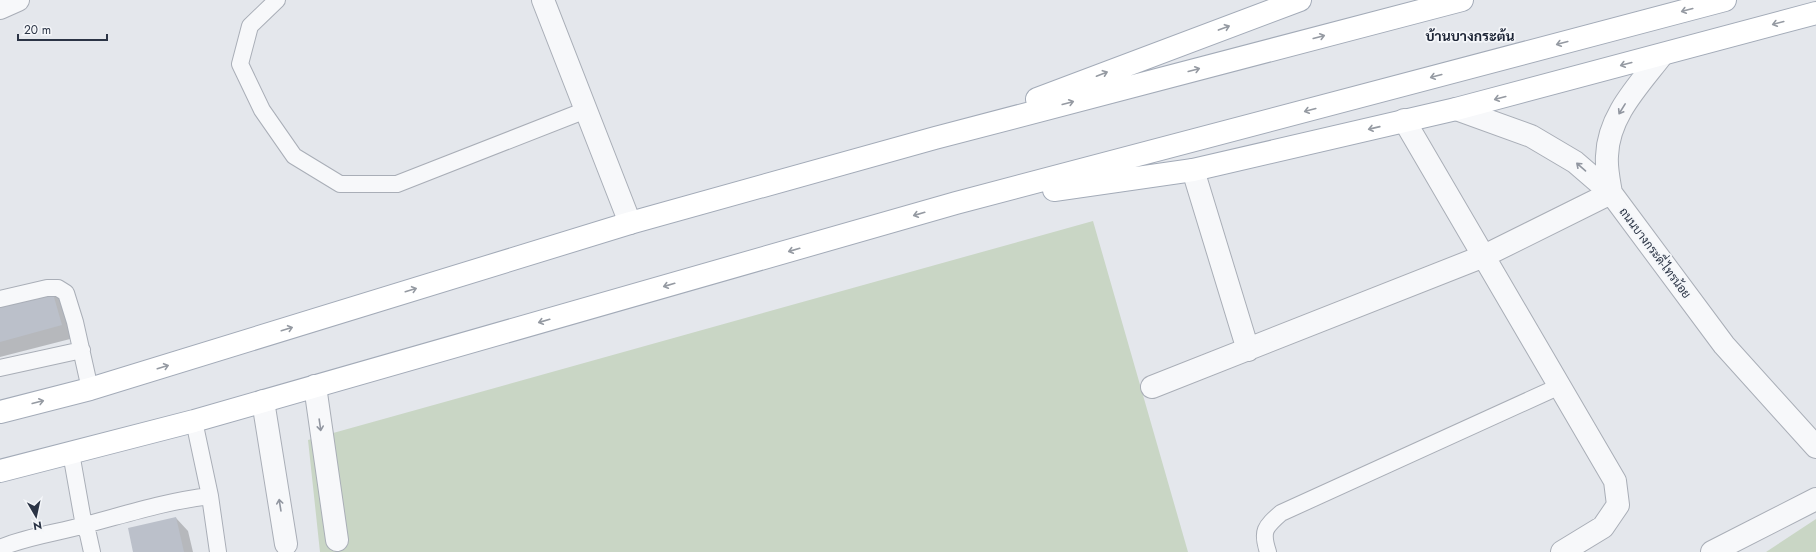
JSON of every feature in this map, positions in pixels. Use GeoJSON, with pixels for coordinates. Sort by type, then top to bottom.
{"type":"FeatureCollection","features":[{"type":"Feature","properties":{"kind":"main road"},"geometry":{"type":"LineString","coordinates":[[935,138],[1300,0]]}},
{"type":"Feature","properties":{"kind":"main road"},"geometry":{"type":"LineString","coordinates":[[0,412],[90,389],[630,223],[935,138],[1462,0]]}},
{"type":"Feature","properties":{"kind":"main road"},"geometry":{"type":"LineString","coordinates":[[0,471],[194,421],[956,203],[1725,0]]}},
{"type":"Feature","properties":{"kind":"main road"},"geometry":{"type":"LineString","coordinates":[[956,203],[1193,170],[1456,109],[1816,13]]}},
{"type":"Feature","properties":{"kind":"street"},"geometry":{"type":"LineString","coordinates":[[0,8],[18,0]]}},
{"type":"Feature","properties":{"kind":"street"},"geometry":{"type":"LineString","coordinates":[[543,0],[630,223]]}},
{"type":"Feature","properties":{"kind":"street"},"geometry":{"type":"LineString","coordinates":[[1152,387],[1484,256],[1611,193],[1607,156],[1611,129],[1623,107],[1662,55]]}},
{"type":"Feature","properties":{"kind":"street","name":"ถนนบางกระดี่-ไทรน้อย"},"geometry":{"type":"LineString","coordinates":[[1456,109],[1531,136],[1575,162],[1611,193],[1724,345],[1816,447]]}},
{"type":"Feature","properties":{"kind":"street"},"geometry":{"type":"LineString","coordinates":[[1404,120],[1615,481],[1618,505],[1603,527],[1562,552]]}},
{"type":"Feature","properties":{"kind":"street"},"geometry":{"type":"LineString","coordinates":[[1193,170],[1248,350]]}},
{"type":"Feature","properties":{"kind":"street"},"geometry":{"type":"LineString","coordinates":[[315,386],[337,540]]}},
{"type":"Feature","properties":{"kind":"street"},"geometry":{"type":"LineString","coordinates":[[263,401],[286,544]]}},
{"type":"Feature","properties":{"kind":"street"},"geometry":{"type":"LineString","coordinates":[[1712,552],[1816,499]]}},
{"type":"Feature","properties":{"kind":"lane"},"geometry":{"type":"LineString","coordinates":[[277,0],[250,26],[240,64],[262,110],[294,156],[340,184],[397,184],[586,110]]}},
{"type":"Feature","properties":{"kind":"lane"},"geometry":{"type":"LineString","coordinates":[[0,299],[46,288],[58,288],[66,293],[82,350],[90,389]]}},
{"type":"Feature","properties":{"kind":"lane"},"geometry":{"type":"LineString","coordinates":[[0,368],[82,350]]}},
{"type":"Feature","properties":{"kind":"lane"},"geometry":{"type":"LineString","coordinates":[[1268,552],[1264,539],[1267,525],[1281,513],[1560,386]]}},
{"type":"Feature","properties":{"kind":"lane"},"geometry":{"type":"LineString","coordinates":[[194,421],[210,496],[218,552]]}},
{"type":"Feature","properties":{"kind":"lane"},"geometry":{"type":"LineString","coordinates":[[71,453],[84,526],[92,552]]}},
{"type":"Feature","properties":{"kind":"lane"},"geometry":{"type":"LineString","coordinates":[[0,548],[20,540],[84,526],[159,504],[210,496]]}},
{"type":"Feature","properties":{"kind":"green space"},"geometry":{"type":"Polygon","coordinates":[[[1093,221],[1188,552],[320,552],[308,440],[1093,221]]]}},
{"type":"Feature","properties":{"kind":"green space"},"geometry":{"type":"Polygon","coordinates":[[[1816,519],[1816,552],[1766,552],[1816,519]]]}},
{"type":"Feature","properties":{"kind":"building"},"geometry":{"type":"Polygon","coordinates":[[[52,290],[62,325],[0,342],[0,304],[52,290]]]}},
{"type":"Feature","properties":{"kind":"building"},"geometry":{"type":"Polygon","coordinates":[[[176,517],[184,552],[133,552],[128,528],[176,517]]]}},
{"type":"Feature","properties":{"kind":"district","name":"บ้านบางกระต้น"},"geometry":{"type":"Point","coordinates":[1470,36]}}]}
